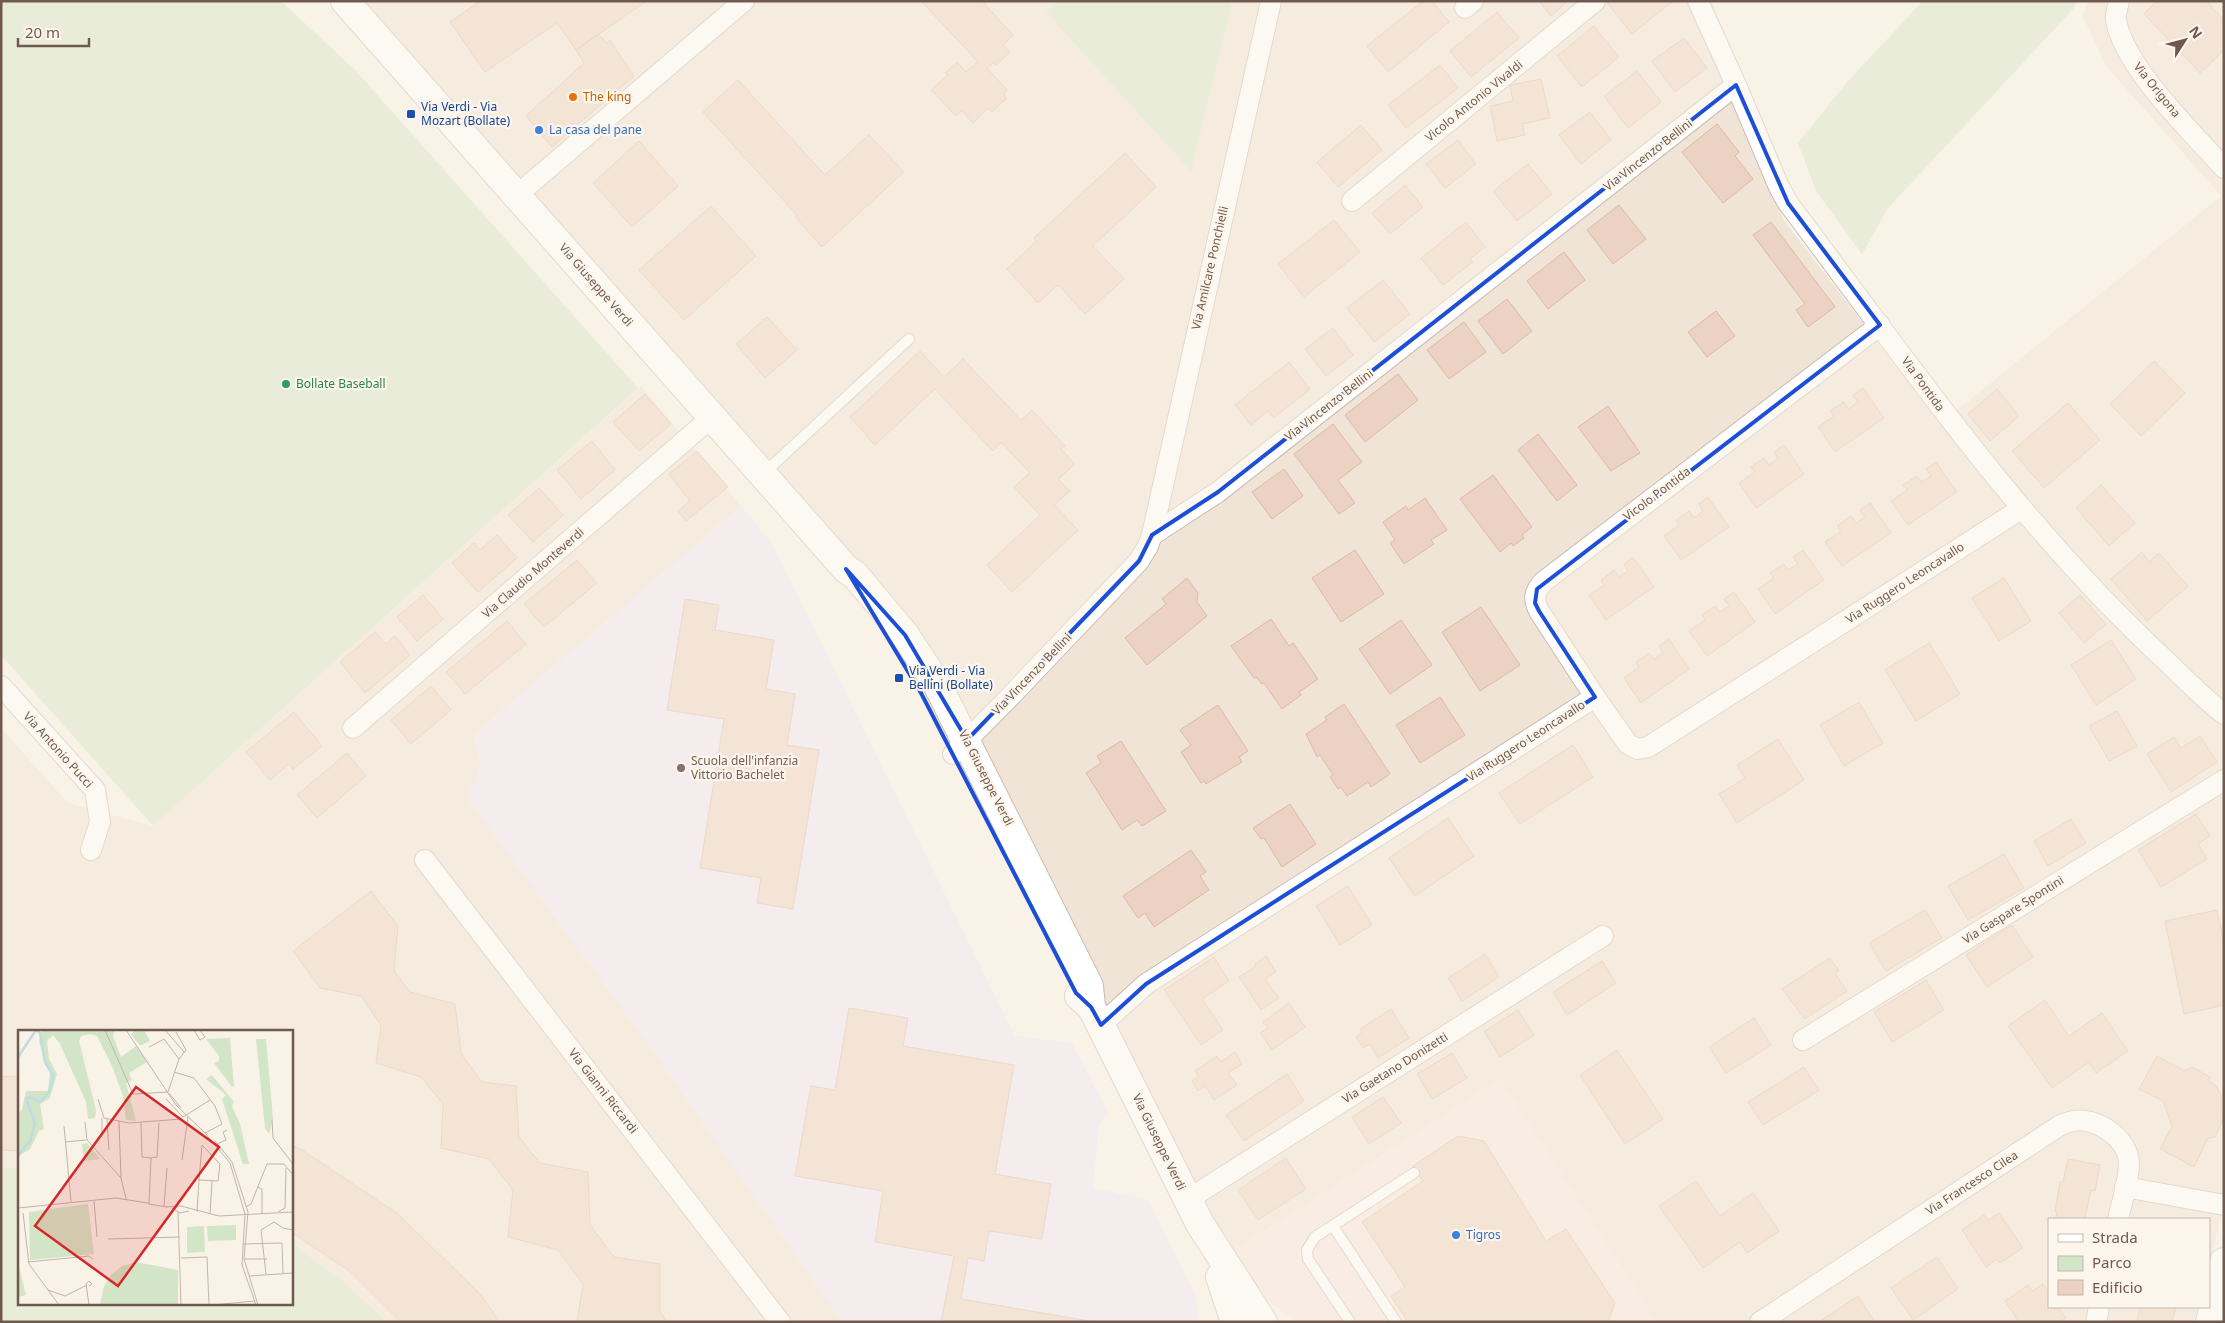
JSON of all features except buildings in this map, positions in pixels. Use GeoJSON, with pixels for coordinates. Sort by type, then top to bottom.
{"type":"FeatureCollection","features":[{"type":"Feature","properties":{"kind":"street","name":"Via Giuseppe Verdi"},"geometry":{"type":"LineString","coordinates":[[345,1],[762,475],[846,569],[856,576],[905,635],[938,684],[960,747],[1089,986],[1096,1016],[1187,1200],[1200,1224],[1263,1322]]}},
{"type":"Feature","properties":{"kind":"street"},"geometry":{"type":"LineString","coordinates":[[517,195],[744,1]]}},
{"type":"Feature","properties":{"kind":"street","name":"Via Amilcare Ponchielli"},"geometry":{"type":"LineString","coordinates":[[1152,535],[1271,1]]}},
{"type":"Feature","properties":{"kind":"street","name":"Vicolo Antonio Vivaldi"},"geometry":{"type":"LineString","coordinates":[[1352,201],[1595,1]]}},
{"type":"Feature","properties":{"kind":"street","name":"Via Pontida"},"geometry":{"type":"LineString","coordinates":[[1698,1],[1779,188],[1788,203],[1944,413],[2021,509],[2128,626],[2224,714]]}},
{"type":"Feature","properties":{"kind":"street","name":"Via Origona"},"geometry":{"type":"LineString","coordinates":[[2119,1],[2116,19],[2127,52],[2154,87],[2224,168]]}},
{"type":"Feature","properties":{"kind":"street","name":"Via Vincenzo Bellini"},"geometry":{"type":"LineString","coordinates":[[960,747],[1139,561],[1152,535],[1218,492],[1736,85]]}},
{"type":"Feature","properties":{"kind":"street","name":"Vicolo Pontida"},"geometry":{"type":"LineString","coordinates":[[1595,697],[1539,611],[1535,603],[1537,589],[1543,582],[1880,325]]}},
{"type":"Feature","properties":{"kind":"street","name":"Via Claudio Monteverdi"},"geometry":{"type":"LineString","coordinates":[[353,728],[712,418]]}},
{"type":"Feature","properties":{"kind":"street","name":"Via Ruggero Leoncavallo"},"geometry":{"type":"LineString","coordinates":[[1096,1016],[1595,697],[1628,744],[1637,749],[1648,747],[2021,509]]}},
{"type":"Feature","properties":{"kind":"street","name":"Via Antonio Pucci"},"geometry":{"type":"LineString","coordinates":[[1,686],[94,790],[100,822],[91,850]]}},
{"type":"Feature","properties":{"kind":"street","name":"Via Gaspare Spontini"},"geometry":{"type":"LineString","coordinates":[[1803,1040],[2224,780]]}},
{"type":"Feature","properties":{"kind":"street","name":"Via Gianni Riccardi"},"geometry":{"type":"LineString","coordinates":[[425,860],[780,1322]]}},
{"type":"Feature","properties":{"kind":"street","name":"Via Gaetano Donizetti"},"geometry":{"type":"LineString","coordinates":[[1187,1200],[1603,936]]}},
{"type":"Feature","properties":{"kind":"street","name":"Via Francesco Cilea"},"geometry":{"type":"LineString","coordinates":[[1760,1322],[2058,1126],[2074,1120],[2094,1123],[2110,1130],[2124,1146],[2129,1161],[2118,1218]]}},
{"type":"Feature","properties":{"kind":"street"},"geometry":{"type":"LineString","coordinates":[[2125,1187],[2224,1205]]}},
{"type":"Feature","properties":{"kind":"street","name":"Via Giuseppe Verdi"},"geometry":{"type":"LineString","coordinates":[[1200,1224],[1235,1322]]}},
{"type":"Feature","properties":{"kind":"street"},"geometry":{"type":"LineString","coordinates":[[2210,1322],[2222,1275]]}},
{"type":"Feature","properties":{"kind":"street"},"geometry":{"type":"LineString","coordinates":[[2096,1322],[2099,1308]]}},
{"type":"Feature","properties":{"kind":"lane"},"geometry":{"type":"LineString","coordinates":[[762,475],[909,339]]}},
{"type":"Feature","properties":{"kind":"lane"},"geometry":{"type":"LineString","coordinates":[[1350,1322],[1308,1259],[1307,1250],[1315,1237],[1414,1173]]}},
{"type":"Feature","properties":{"kind":"lane"},"geometry":{"type":"LineString","coordinates":[[1333,1226],[1396,1322]]}},
{"type":"Feature","properties":{"kind":"highlighted area"},"geometry":{"type":"Polygon","coordinates":[[[1736,85],[1788,203],[1880,325],[1537,589],[1535,603],[1539,611],[1595,697],[1146,984],[1101,1025],[1091,1007],[1076,993],[921,693],[846,569],[905,635],[967,740],[1139,561],[1152,535],[1218,492],[1736,85]]]}},
{"type":"Feature","properties":{"kind":"shaded area"},"geometry":{"type":"Polygon","coordinates":[[[360,1],[1712,1],[1783,219],[1940,424],[2221,196],[2106,66],[2082,15],[2089,1],[2224,1],[2224,1199],[2210,1268],[2210,1218],[2048,1218],[2048,1308],[2202,1308],[2199,1322],[1657,1322],[1500,1079],[1233,1251],[1109,1043],[920,638],[849,550],[360,1]]]}},
{"type":"Feature","properties":{"kind":"shaded area"},"geometry":{"type":"Polygon","coordinates":[[[641,386],[741,506],[473,735],[480,762],[478,775],[466,796],[646,1041],[842,1322],[1,1322],[1,728],[68,803],[153,826],[641,386]]]}},
{"type":"Feature","properties":{"kind":"shaded area"},"geometry":{"type":"Polygon","coordinates":[[[741,506],[771,542],[1015,1036],[1072,1043],[1109,1115],[1099,1123],[1093,1188],[1149,1200],[1197,1299],[1198,1322],[842,1322],[646,1041],[466,796],[478,775],[480,762],[473,735],[741,506]]]}},
{"type":"Feature","properties":{"kind":"shaded area"},"geometry":{"type":"Polygon","coordinates":[[[1500,1079],[1657,1322],[1296,1322],[1262,1296],[1233,1251],[1500,1079]]]}},
{"type":"Feature","properties":{"kind":"green space"},"geometry":{"type":"Polygon","coordinates":[[[1,1],[281,1],[357,72],[638,388],[153,826],[1,655],[1,1]]]}},
{"type":"Feature","properties":{"kind":"green space"},"geometry":{"type":"Polygon","coordinates":[[[1058,1],[1232,1],[1191,171],[1046,12],[1058,1]]]}},
{"type":"Feature","properties":{"kind":"green space"},"geometry":{"type":"Polygon","coordinates":[[[1923,1],[2077,1],[2073,9],[1888,208],[1862,254],[1816,191],[1798,143],[1848,81],[1923,1]]]}},
{"type":"Feature","properties":{"kind":"green space"},"geometry":{"type":"Polygon","coordinates":[[[18,1168],[18,1306],[292,1306],[292,1244],[344,1282],[386,1322],[1,1322],[1,1169],[18,1168]]]}},
{"type":"Feature","properties":{"kind":"place","name":"The king"},"geometry":{"type":"Point","coordinates":[573,97]}},
{"type":"Feature","properties":{"kind":"place","name":"Via Verdi - Via Mozart (Bollate)"},"geometry":{"type":"Point","coordinates":[411,114]}},
{"type":"Feature","properties":{"kind":"place","name":"La casa del pane"},"geometry":{"type":"Point","coordinates":[539,130]}},
{"type":"Feature","properties":{"kind":"place","name":"Bollate Baseball"},"geometry":{"type":"Point","coordinates":[286,384]}},
{"type":"Feature","properties":{"kind":"place","name":"Via Verdi - Via Bellini (Bollate)"},"geometry":{"type":"Point","coordinates":[899,678]}},
{"type":"Feature","properties":{"kind":"place","name":"Scuola dell'infanzia Vittorio Bachelet"},"geometry":{"type":"Point","coordinates":[681,768]}},
{"type":"Feature","properties":{"kind":"place","name":"Tigros"},"geometry":{"type":"Point","coordinates":[1456,1235]}}]}
